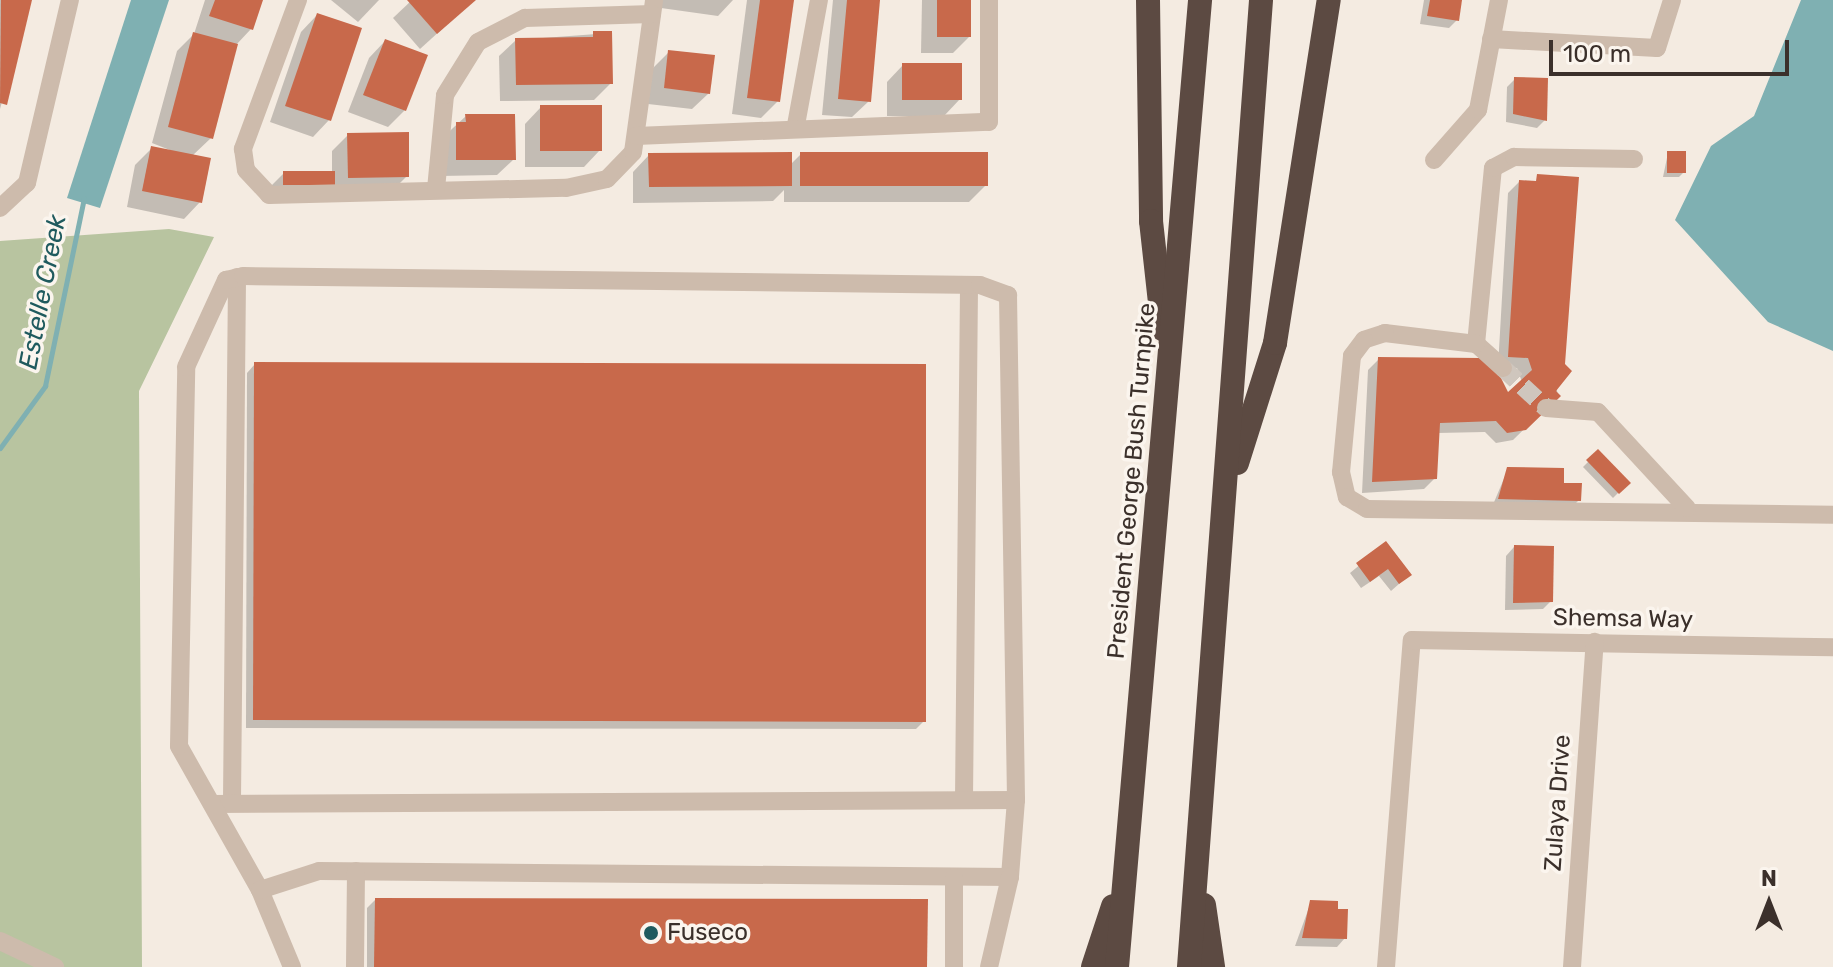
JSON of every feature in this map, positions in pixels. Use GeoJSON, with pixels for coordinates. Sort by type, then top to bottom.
{"type":"FeatureCollection","features":[{"type":"Feature","properties":{"kind":"highway"},"geometry":{"type":"LineString","coordinates":[[1148,0],[1151,221],[1169,387]]}},
{"type":"Feature","properties":{"kind":"highway","name":"President George Bush Turnpike"},"geometry":{"type":"LineString","coordinates":[[1117,967],[1200,0]]}},
{"type":"Feature","properties":{"kind":"highway"},"geometry":{"type":"LineString","coordinates":[[1189,967],[1261,0]]}},
{"type":"Feature","properties":{"kind":"highway"},"geometry":{"type":"LineString","coordinates":[[1224,512],[1275,343],[1329,0]]}},
{"type":"Feature","properties":{"kind":"highway"},"geometry":{"type":"LineString","coordinates":[[1093,967],[1127,857]]}},
{"type":"Feature","properties":{"kind":"highway"},"geometry":{"type":"LineString","coordinates":[[1199,859],[1213,967]]}},
{"type":"Feature","properties":{"kind":"street"},"geometry":{"type":"LineString","coordinates":[[0,208],[27,183],[70,0]]}},
{"type":"Feature","properties":{"kind":"street"},"geometry":{"type":"LineString","coordinates":[[298,0],[249,122],[246,170],[269,195],[593,184],[619,172],[636,136],[653,7],[525,18],[478,42],[445,95],[436,189]]}},
{"type":"Feature","properties":{"kind":"street"},"geometry":{"type":"LineString","coordinates":[[796,125],[819,0]]}},
{"type":"Feature","properties":{"kind":"street"},"geometry":{"type":"LineString","coordinates":[[636,136],[796,125],[989,122],[989,0]]}},
{"type":"Feature","properties":{"kind":"street"},"geometry":{"type":"LineString","coordinates":[[1434,160],[1478,110],[1499,0]]}},
{"type":"Feature","properties":{"kind":"street"},"geometry":{"type":"LineString","coordinates":[[1491,39],[1657,48],[1672,0]]}},
{"type":"Feature","properties":{"kind":"street"},"geometry":{"type":"LineString","coordinates":[[1476,344],[1493,168],[1514,157],[1634,159]]}},
{"type":"Feature","properties":{"kind":"street"},"geometry":{"type":"LineString","coordinates":[[232,800],[237,277]]}},
{"type":"Feature","properties":{"kind":"street"},"geometry":{"type":"LineString","coordinates":[[292,967],[260,890],[179,746],[186,367],[226,280],[237,277],[969,285],[1008,295],[1013,319],[1016,800],[1010,877],[989,967]]}},
{"type":"Feature","properties":{"kind":"street"},"geometry":{"type":"LineString","coordinates":[[964,799],[969,285]]}},
{"type":"Feature","properties":{"kind":"street"},"geometry":{"type":"LineString","coordinates":[[1503,368],[1476,344],[1385,333],[1364,340],[1352,356],[1341,472],[1347,497],[1367,509],[1687,508],[1833,515]]}},
{"type":"Feature","properties":{"kind":"street"},"geometry":{"type":"LineString","coordinates":[[1546,408],[1598,412],[1687,508]]}},
{"type":"Feature","properties":{"kind":"street","name":"Shemsa Way"},"geometry":{"type":"LineString","coordinates":[[1386,967],[1412,640],[1833,647]]}},
{"type":"Feature","properties":{"kind":"street","name":"Zulaya Drive"},"geometry":{"type":"LineString","coordinates":[[1572,967],[1595,642]]}},
{"type":"Feature","properties":{"kind":"street"},"geometry":{"type":"LineString","coordinates":[[212,804],[232,800],[1016,800]]}},
{"type":"Feature","properties":{"kind":"street"},"geometry":{"type":"LineString","coordinates":[[260,890],[319,871],[1010,877]]}},
{"type":"Feature","properties":{"kind":"street"},"geometry":{"type":"LineString","coordinates":[[355,967],[356,871]]}},
{"type":"Feature","properties":{"kind":"street"},"geometry":{"type":"LineString","coordinates":[[954,877],[954,967]]}},
{"type":"Feature","properties":{"kind":"street"},"geometry":{"type":"LineString","coordinates":[[0,941],[55,967]]}},
{"type":"Feature","properties":{"kind":"green space"},"geometry":{"type":"Polygon","coordinates":[[[169,229],[214,237],[139,391],[142,967],[0,967],[0,241],[169,229]]]}},
{"type":"Feature","properties":{"kind":"water"},"geometry":{"type":"Polygon","coordinates":[[[131,0],[169,0],[100,208],[67,198],[131,0]]]}},
{"type":"Feature","properties":{"kind":"water"},"geometry":{"type":"Polygon","coordinates":[[[1801,0],[1833,0],[1833,351],[1768,322],[1675,220],[1711,146],[1754,116],[1801,0]]]}},
{"type":"Feature","properties":{"kind":"building"},"geometry":{"type":"Polygon","coordinates":[[[1,0],[32,0],[7,105],[0,103],[1,0]]]}},
{"type":"Feature","properties":{"kind":"building"},"geometry":{"type":"Polygon","coordinates":[[[215,0],[263,0],[253,30],[209,16],[215,0]]]}},
{"type":"Feature","properties":{"kind":"building"},"geometry":{"type":"Polygon","coordinates":[[[407,0],[476,0],[437,34],[407,0]]]}},
{"type":"Feature","properties":{"kind":"building"},"geometry":{"type":"Polygon","coordinates":[[[760,0],[794,0],[780,102],[747,98],[760,0]]]}},
{"type":"Feature","properties":{"kind":"building"},"geometry":{"type":"Polygon","coordinates":[[[847,0],[880,0],[871,102],[838,99],[847,0]]]}},
{"type":"Feature","properties":{"kind":"building"},"geometry":{"type":"Polygon","coordinates":[[[937,0],[971,0],[971,37],[937,37],[937,0]]]}},
{"type":"Feature","properties":{"kind":"building"},"geometry":{"type":"Polygon","coordinates":[[[1430,0],[1462,0],[1459,21],[1427,16],[1430,0]]]}},
{"type":"Feature","properties":{"kind":"building"},"geometry":{"type":"Polygon","coordinates":[[[317,13],[362,28],[331,121],[285,106],[317,13]]]}},
{"type":"Feature","properties":{"kind":"building"},"geometry":{"type":"Polygon","coordinates":[[[593,31],[612,31],[613,84],[516,85],[515,38],[593,37],[593,31]]]}},
{"type":"Feature","properties":{"kind":"building"},"geometry":{"type":"Polygon","coordinates":[[[193,32],[238,44],[213,139],[168,127],[193,32]]]}},
{"type":"Feature","properties":{"kind":"building"},"geometry":{"type":"Polygon","coordinates":[[[385,39],[428,55],[406,111],[363,95],[385,39]]]}},
{"type":"Feature","properties":{"kind":"building"},"geometry":{"type":"Polygon","coordinates":[[[668,50],[715,55],[710,94],[664,88],[668,50]]]}},
{"type":"Feature","properties":{"kind":"building"},"geometry":{"type":"Polygon","coordinates":[[[902,63],[962,63],[962,100],[902,100],[902,63]]]}},
{"type":"Feature","properties":{"kind":"building"},"geometry":{"type":"Polygon","coordinates":[[[1514,77],[1548,78],[1547,121],[1513,114],[1514,77]]]}},
{"type":"Feature","properties":{"kind":"building"},"geometry":{"type":"Polygon","coordinates":[[[540,105],[602,105],[602,151],[540,151],[540,105]]]}},
{"type":"Feature","properties":{"kind":"building"},"geometry":{"type":"Polygon","coordinates":[[[465,114],[515,114],[516,160],[456,160],[456,122],[466,122],[465,114]]]}},
{"type":"Feature","properties":{"kind":"building"},"geometry":{"type":"Polygon","coordinates":[[[409,132],[409,177],[348,178],[347,133],[409,132]]]}},
{"type":"Feature","properties":{"kind":"building"},"geometry":{"type":"Polygon","coordinates":[[[151,146],[211,158],[202,203],[142,191],[151,146]]]}},
{"type":"Feature","properties":{"kind":"building"},"geometry":{"type":"Polygon","coordinates":[[[1667,151],[1686,151],[1686,173],[1667,173],[1667,151]]]}},
{"type":"Feature","properties":{"kind":"building"},"geometry":{"type":"Polygon","coordinates":[[[792,152],[792,186],[649,187],[648,153],[792,152]]]}},
{"type":"Feature","properties":{"kind":"building"},"geometry":{"type":"Polygon","coordinates":[[[800,152],[988,152],[988,186],[800,186],[800,152]]]}},
{"type":"Feature","properties":{"kind":"building"},"geometry":{"type":"Polygon","coordinates":[[[283,171],[335,171],[335,185],[283,185],[283,171]]]}},
{"type":"Feature","properties":{"kind":"building"},"geometry":{"type":"Polygon","coordinates":[[[1537,174],[1579,177],[1565,364],[1572,371],[1556,391],[1561,396],[1526,430],[1507,433],[1496,421],[1440,423],[1437,479],[1372,482],[1378,357],[1480,358],[1497,370],[1508,392],[1532,370],[1528,358],[1508,357],[1519,180],[1536,181],[1537,174]]]}},
{"type":"Feature","properties":{"kind":"building"},"geometry":{"type":"Polygon","coordinates":[[[254,362],[926,364],[926,722],[253,720],[254,362]]]}},
{"type":"Feature","properties":{"kind":"building"},"geometry":{"type":"Polygon","coordinates":[[[1598,449],[1631,483],[1619,494],[1586,460],[1598,449]]]}},
{"type":"Feature","properties":{"kind":"building"},"geometry":{"type":"Polygon","coordinates":[[[1507,467],[1564,468],[1564,483],[1582,483],[1581,501],[1498,499],[1507,467]]]}},
{"type":"Feature","properties":{"kind":"building"},"geometry":{"type":"Polygon","coordinates":[[[1386,541],[1412,575],[1399,584],[1388,569],[1370,582],[1356,563],[1386,541]]]}},
{"type":"Feature","properties":{"kind":"building"},"geometry":{"type":"Polygon","coordinates":[[[1514,545],[1554,546],[1553,602],[1513,603],[1514,545]]]}},
{"type":"Feature","properties":{"kind":"building","name":"Fuseco"},"geometry":{"type":"Polygon","coordinates":[[[375,898],[928,899],[927,967],[374,967],[375,898]]]}},
{"type":"Feature","properties":{"kind":"building"},"geometry":{"type":"Polygon","coordinates":[[[1310,900],[1338,901],[1338,909],[1348,909],[1347,939],[1302,938],[1310,900]]]}},
{"type":"Feature","properties":{"kind":"waterway","name":"Estelle Creek"},"geometry":{"type":"LineString","coordinates":[[0,448],[45,386],[84,198]]}},
{"type":"Feature","properties":{"kind":"tunnel"},"geometry":{"type":"LineString","coordinates":[[1503,368],[1546,408]]}},
{"type":"Feature","properties":{"kind":"place","name":"Fuseco"},"geometry":{"type":"Point","coordinates":[651,933]}}]}
